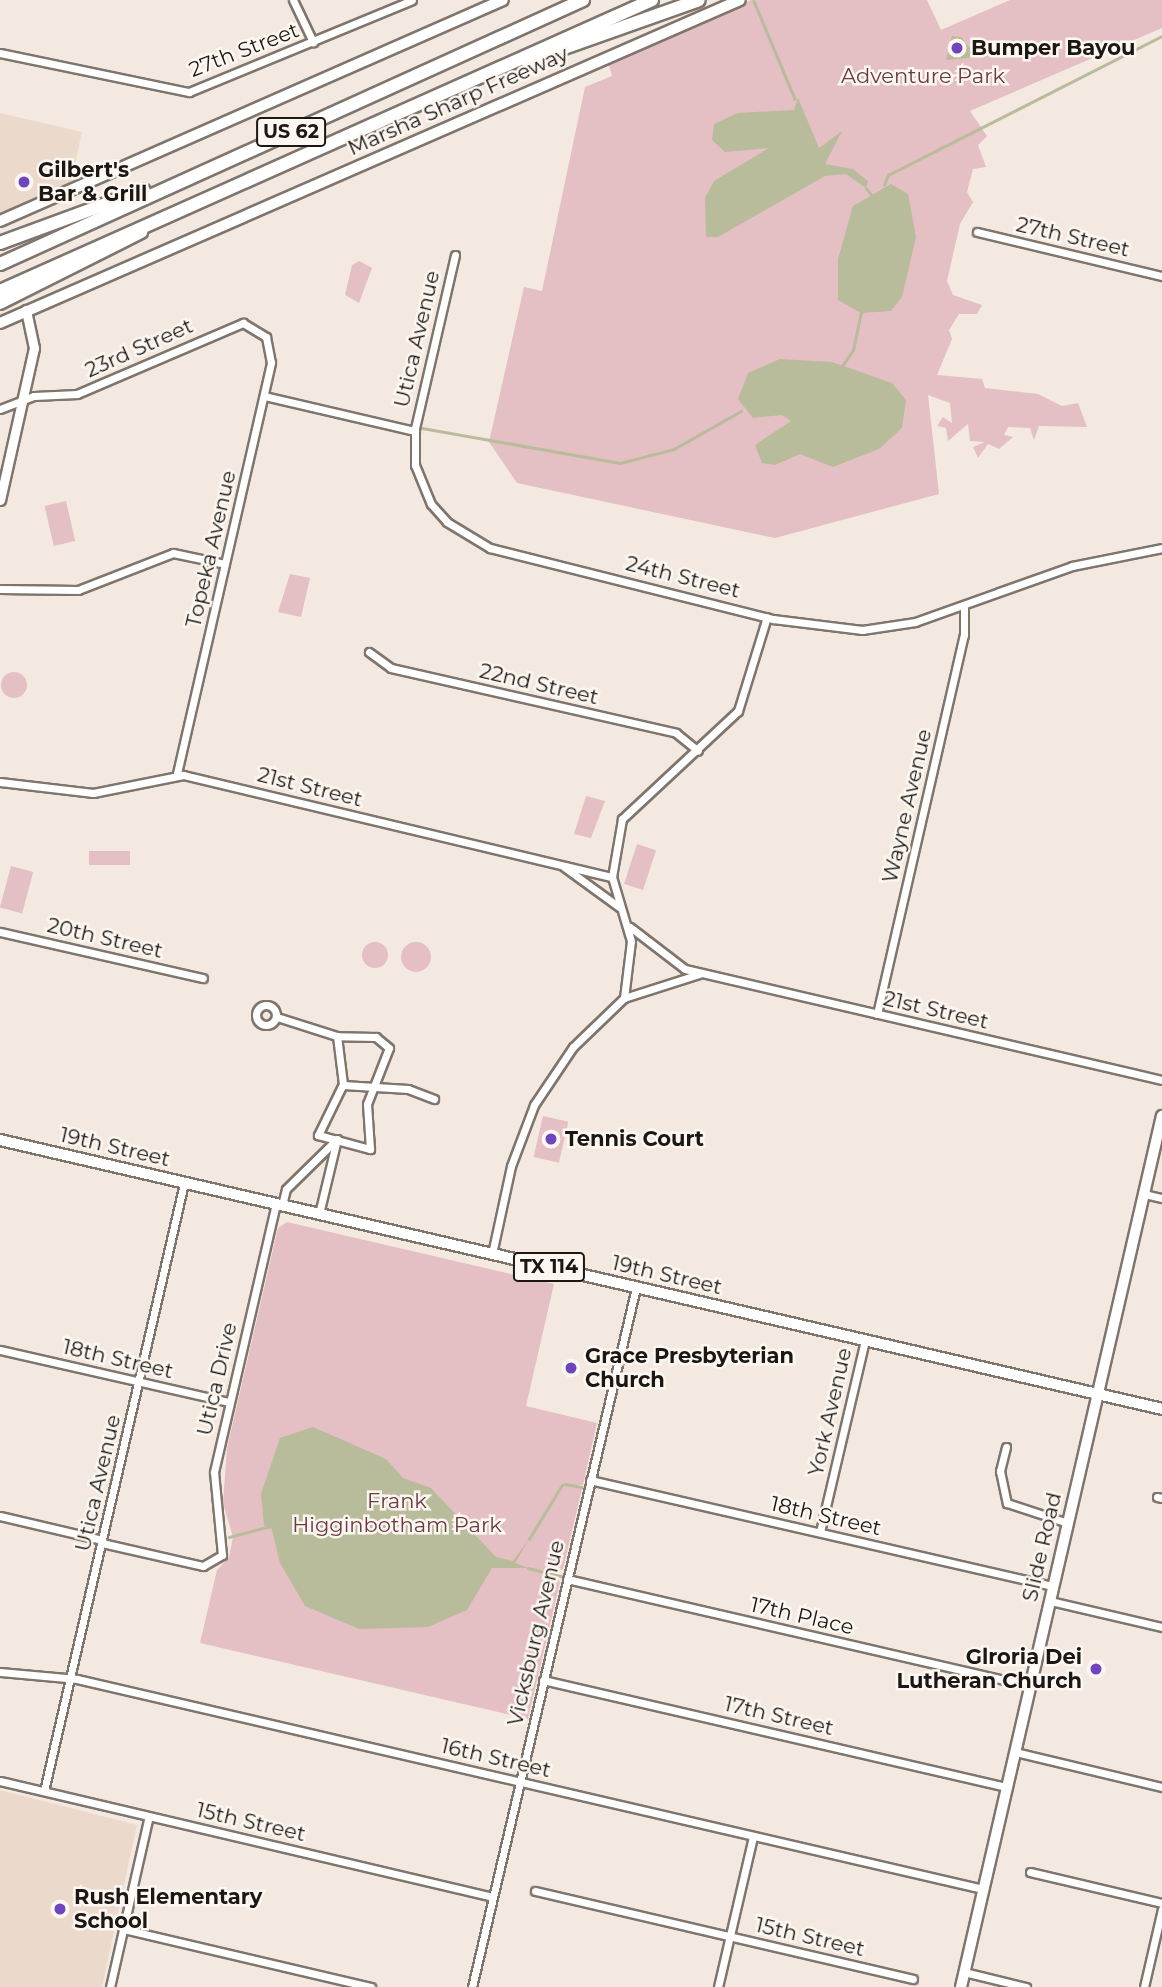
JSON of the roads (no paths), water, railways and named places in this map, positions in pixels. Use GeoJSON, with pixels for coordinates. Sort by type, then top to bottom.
{"type":"FeatureCollection","features":[{"type":"Feature","properties":{"kind":"highway","name":"Marsha Sharp Freeway"},"geometry":{"type":"LineString","coordinates":[[0,264],[583,0]]}},
{"type":"Feature","properties":{"kind":"highway","name":"Marsha Sharp Freeway"},"geometry":{"type":"LineString","coordinates":[[0,291],[160,217],[652,0]]}},
{"type":"Feature","properties":{"kind":"highway"},"geometry":{"type":"LineString","coordinates":[[513,63],[539,60],[699,0]]}},
{"type":"Feature","properties":{"kind":"highway"},"geometry":{"type":"LineString","coordinates":[[0,243],[240,155]]}},
{"type":"Feature","properties":{"kind":"highway"},"geometry":{"type":"LineString","coordinates":[[0,303],[123,245],[160,217]]}},
{"type":"Feature","properties":{"kind":"main road"},"geometry":{"type":"LineString","coordinates":[[0,221],[503,0]]}},
{"type":"Feature","properties":{"kind":"main road","name":"Marsha Sharp Freeway"},"geometry":{"type":"LineString","coordinates":[[0,323],[740,0]]}},
{"type":"Feature","properties":{"kind":"main road","name":"Slide Road"},"geometry":{"type":"LineString","coordinates":[[961,1987],[1162,1116]]}},
{"type":"Feature","properties":{"kind":"main road","name":"19th Street"},"geometry":{"type":"LineString","coordinates":[[0,1140],[1162,1409]]}},
{"type":"Feature","properties":{"kind":"street"},"geometry":{"type":"LineString","coordinates":[[293,0],[313,42]]}},
{"type":"Feature","properties":{"kind":"street","name":"27th Street"},"geometry":{"type":"LineString","coordinates":[[0,53],[177,92],[313,42],[412,0]]}},
{"type":"Feature","properties":{"kind":"street","name":"27th Street"},"geometry":{"type":"LineString","coordinates":[[976,232],[1162,276]]}},
{"type":"Feature","properties":{"kind":"street","name":"Utica Avenue"},"geometry":{"type":"LineString","coordinates":[[415,431],[455,255]]}},
{"type":"Feature","properties":{"kind":"street"},"geometry":{"type":"LineString","coordinates":[[0,496],[35,340],[26,310]]}},
{"type":"Feature","properties":{"kind":"street","name":"23rd Street"},"geometry":{"type":"LineString","coordinates":[[24,398],[77,394],[243,323],[264,333]]}},
{"type":"Feature","properties":{"kind":"street","name":"Topeka Avenue"},"geometry":{"type":"LineString","coordinates":[[177,774],[264,397],[272,350],[264,333]]}},
{"type":"Feature","properties":{"kind":"street"},"geometry":{"type":"LineString","coordinates":[[264,397],[415,431]]}},
{"type":"Feature","properties":{"kind":"street"},"geometry":{"type":"LineString","coordinates":[[0,409],[24,398]]}},
{"type":"Feature","properties":{"kind":"street","name":"24th Street"},"geometry":{"type":"LineString","coordinates":[[415,431],[419,482],[431,504],[466,538],[768,617],[862,630],[964,606],[1072,566],[1162,548]]}},
{"type":"Feature","properties":{"kind":"street"},"geometry":{"type":"LineString","coordinates":[[0,589],[78,590],[173,553],[225,564]]}},
{"type":"Feature","properties":{"kind":"street","name":"Wayne Avenue"},"geometry":{"type":"LineString","coordinates":[[877,1014],[964,635],[964,606]]}},
{"type":"Feature","properties":{"kind":"street"},"geometry":{"type":"LineString","coordinates":[[492,1254],[510,1166],[534,1105],[573,1047],[624,998],[631,948],[627,923],[611,877],[622,819],[738,711],[768,617]]}},
{"type":"Feature","properties":{"kind":"street","name":"22nd Street"},"geometry":{"type":"LineString","coordinates":[[369,652],[391,668],[676,733],[698,751]]}},
{"type":"Feature","properties":{"kind":"street","name":"21st Street"},"geometry":{"type":"LineString","coordinates":[[0,782],[93,793],[177,774],[611,877]]}},
{"type":"Feature","properties":{"kind":"street"},"geometry":{"type":"LineString","coordinates":[[558,863],[620,907]]}},
{"type":"Feature","properties":{"kind":"street","name":"21st Street"},"geometry":{"type":"LineString","coordinates":[[627,923],[654,951],[702,974],[1162,1080]]}},
{"type":"Feature","properties":{"kind":"street","name":"20th Street"},"geometry":{"type":"LineString","coordinates":[[0,932],[203,978]]}},
{"type":"Feature","properties":{"kind":"street","name":"21st Street"},"geometry":{"type":"LineString","coordinates":[[624,998],[702,974]]}},
{"type":"Feature","properties":{"kind":"street"},"geometry":{"type":"LineString","coordinates":[[277,1017],[337,1036],[367,1035],[387,1044],[371,1088],[370,1149],[318,1135],[343,1085],[337,1036]]}},
{"type":"Feature","properties":{"kind":"street"},"geometry":{"type":"LineString","coordinates":[[343,1085],[408,1089],[434,1099]]}},
{"type":"Feature","properties":{"kind":"street"},"geometry":{"type":"LineString","coordinates":[[319,1214],[337,1139]]}},
{"type":"Feature","properties":{"kind":"street","name":"Utica Drive"},"geometry":{"type":"LineString","coordinates":[[102,1542],[200,1566],[216,1561],[223,1550],[214,1472],[279,1205],[286,1189],[337,1139]]}},
{"type":"Feature","properties":{"kind":"street","name":"Utica Avenue"},"geometry":{"type":"LineString","coordinates":[[44,1791],[184,1183]]}},
{"type":"Feature","properties":{"kind":"street"},"geometry":{"type":"LineString","coordinates":[[1144,1194],[1162,1198]]}},
{"type":"Feature","properties":{"kind":"street","name":"Vicksburg Avenue"},"geometry":{"type":"LineString","coordinates":[[472,1987],[636,1287]]}},
{"type":"Feature","properties":{"kind":"street","name":"York Avenue"},"geometry":{"type":"LineString","coordinates":[[820,1532],[865,1340]]}},
{"type":"Feature","properties":{"kind":"street","name":"18th Street"},"geometry":{"type":"LineString","coordinates":[[0,1350],[229,1402]]}},
{"type":"Feature","properties":{"kind":"street"},"geometry":{"type":"LineString","coordinates":[[1006,1447],[1000,1471],[1007,1503],[1068,1523]]}},
{"type":"Feature","properties":{"kind":"street","name":"18th Street"},"geometry":{"type":"LineString","coordinates":[[590,1480],[1053,1586]]}},
{"type":"Feature","properties":{"kind":"street"},"geometry":{"type":"LineString","coordinates":[[0,1516],[102,1542]]}},
{"type":"Feature","properties":{"kind":"street","name":"17th Place"},"geometry":{"type":"LineString","coordinates":[[567,1579],[1030,1686]]}},
{"type":"Feature","properties":{"kind":"street"},"geometry":{"type":"LineString","coordinates":[[1050,1601],[1162,1628]]}},
{"type":"Feature","properties":{"kind":"street","name":"16th Street"},"geometry":{"type":"LineString","coordinates":[[0,1672],[70,1678],[984,1889]]}},
{"type":"Feature","properties":{"kind":"street","name":"17th Street"},"geometry":{"type":"LineString","coordinates":[[543,1680],[1007,1787]]}},
{"type":"Feature","properties":{"kind":"street"},"geometry":{"type":"LineString","coordinates":[[1015,1752],[1162,1787]]}},
{"type":"Feature","properties":{"kind":"street","name":"15th Street"},"geometry":{"type":"LineString","coordinates":[[0,1781],[493,1896]]}},
{"type":"Feature","properties":{"kind":"street"},"geometry":{"type":"LineString","coordinates":[[110,1987],[149,1816]]}},
{"type":"Feature","properties":{"kind":"street"},"geometry":{"type":"LineString","coordinates":[[719,1987],[753,1836]]}},
{"type":"Feature","properties":{"kind":"street"},"geometry":{"type":"LineString","coordinates":[[1030,1872],[1162,1903]]}},
{"type":"Feature","properties":{"kind":"street","name":"15th Street"},"geometry":{"type":"LineString","coordinates":[[535,1891],[913,1979]]}},
{"type":"Feature","properties":{"kind":"street"},"geometry":{"type":"LineString","coordinates":[[1144,1987],[1162,1909]]}},
{"type":"Feature","properties":{"kind":"street"},"geometry":{"type":"LineString","coordinates":[[123,1929],[371,1987]]}},
{"type":"Feature","properties":{"kind":"street"},"geometry":{"type":"LineString","coordinates":[[964,1972],[1026,1987]]}},
{"type":"Feature","properties":{"kind":"waterway"},"geometry":{"type":"LineString","coordinates":[[754,1],[795,99]]}},
{"type":"Feature","properties":{"kind":"waterway"},"geometry":{"type":"LineString","coordinates":[[884,185],[888,175],[1162,36]]}},
{"type":"Feature","properties":{"kind":"waterway"},"geometry":{"type":"LineString","coordinates":[[866,188],[871,194]]}},
{"type":"Feature","properties":{"kind":"waterway"},"geometry":{"type":"LineString","coordinates":[[842,366],[853,350],[861,313]]}},
{"type":"Feature","properties":{"kind":"waterway"},"geometry":{"type":"LineString","coordinates":[[422,428],[620,463],[674,449],[741,411]]}},
{"type":"Feature","properties":{"kind":"waterway"},"geometry":{"type":"LineString","coordinates":[[565,1484],[582,1487]]}},
{"type":"Feature","properties":{"kind":"waterway"},"geometry":{"type":"LineString","coordinates":[[529,1539],[562,1485]]}},
{"type":"Feature","properties":{"kind":"waterway"},"geometry":{"type":"LineString","coordinates":[[229,1537],[271,1526]]}},
{"type":"Feature","properties":{"kind":"waterway"},"geometry":{"type":"LineString","coordinates":[[528,1568],[548,1573]]}},
{"type":"Feature","properties":{"kind":"waterway"},"geometry":{"type":"LineString","coordinates":[[550,1573],[561,1576]]}},
{"type":"Feature","properties":{"kind":"place","name":"Bumper Bayou"},"geometry":{"type":"Point","coordinates":[957,48]}},
{"type":"Feature","properties":{"kind":"place","name":"Gilbert's Bar & Grill"},"geometry":{"type":"Point","coordinates":[24,182]}},
{"type":"Feature","properties":{"kind":"place","name":"Tennis Court"},"geometry":{"type":"Point","coordinates":[551,1139]}},
{"type":"Feature","properties":{"kind":"place","name":"Grace Presbyterian Church"},"geometry":{"type":"Point","coordinates":[571,1368]}},
{"type":"Feature","properties":{"kind":"place","name":"Glroria Dei Lutheran Church"},"geometry":{"type":"Point","coordinates":[1096,1669]}},
{"type":"Feature","properties":{"kind":"place","name":"Rush Elementary School"},"geometry":{"type":"Point","coordinates":[60,1909]}},
{"type":"Feature","properties":{"kind":"park label","name":"Adventure Park"},"geometry":{"type":"Point","coordinates":[923,76]}},
{"type":"Feature","properties":{"kind":"park label","name":"Frank Higginbotham Park"},"geometry":{"type":"Point","coordinates":[397,1513]}}]}
